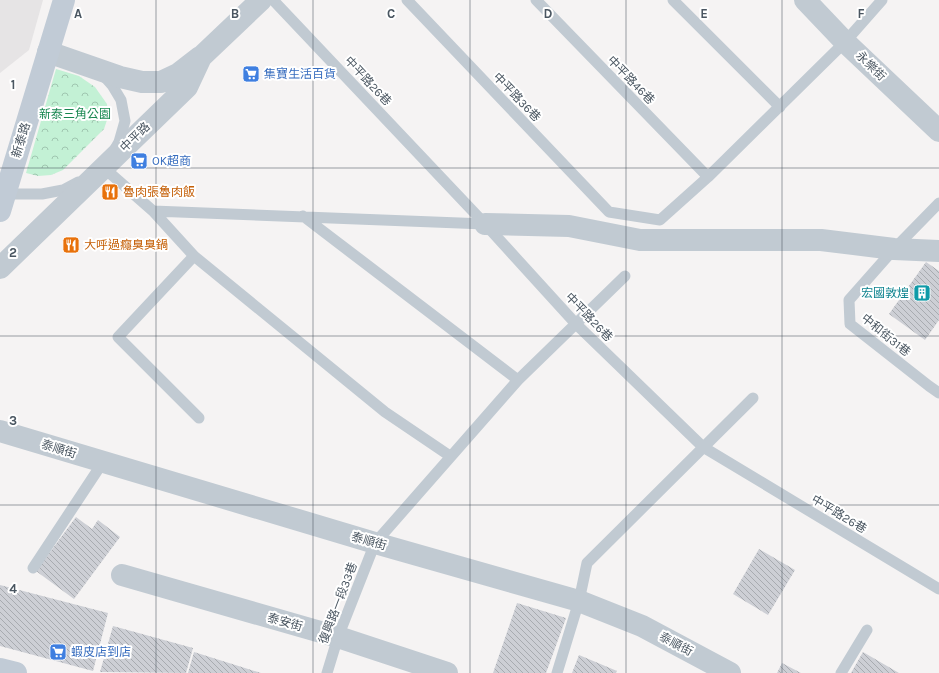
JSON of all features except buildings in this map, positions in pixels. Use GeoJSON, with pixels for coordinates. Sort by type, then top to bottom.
{"type":"FeatureCollection","features":[{"type":"Feature","properties":{"kind":"main road","name":"新泰路"},"geometry":{"type":"LineString","coordinates":[[2,200],[64,0]]}},
{"type":"Feature","properties":{"kind":"main road"},"geometry":{"type":"LineString","coordinates":[[0,669],[16,673]]}},
{"type":"Feature","properties":{"kind":"street","name":"中平路"},"geometry":{"type":"LineString","coordinates":[[0,268],[187,87],[201,57],[261,0]]}},
{"type":"Feature","properties":{"kind":"street","name":"永樂街"},"geometry":{"type":"LineString","coordinates":[[805,0],[846,42],[939,131]]}},
{"type":"Feature","properties":{"kind":"street"},"geometry":{"type":"LineString","coordinates":[[48,52],[120,77],[142,82],[161,82],[178,74],[201,57]]}},
{"type":"Feature","properties":{"kind":"street"},"geometry":{"type":"LineString","coordinates":[[485,224],[569,226],[640,240],[821,240],[894,249],[939,251]]}},
{"type":"Feature","properties":{"kind":"street","name":"泰順街"},"geometry":{"type":"LineString","coordinates":[[0,431],[579,601],[642,626],[730,673]]}},
{"type":"Feature","properties":{"kind":"street","name":"泰安街"},"geometry":{"type":"LineString","coordinates":[[122,575],[338,637],[447,673]]}},
{"type":"Feature","properties":{"kind":"lane","name":"中平路26巷"},"geometry":{"type":"LineString","coordinates":[[273,0],[485,224],[576,324],[703,447],[939,589]]}},
{"type":"Feature","properties":{"kind":"lane","name":"中平路36巷"},"geometry":{"type":"LineString","coordinates":[[407,0],[609,212],[660,220],[708,177]]}},
{"type":"Feature","properties":{"kind":"lane","name":"中平路46巷"},"geometry":{"type":"LineString","coordinates":[[536,0],[708,177]]}},
{"type":"Feature","properties":{"kind":"lane"},"geometry":{"type":"LineString","coordinates":[[673,0],[780,107]]}},
{"type":"Feature","properties":{"kind":"lane"},"geometry":{"type":"LineString","coordinates":[[708,177],[846,42],[882,0]]}},
{"type":"Feature","properties":{"kind":"lane"},"geometry":{"type":"LineString","coordinates":[[2,200],[63,190],[104,168],[119,142],[125,121],[121,100],[112,85],[96,68]]}},
{"type":"Feature","properties":{"kind":"lane"},"geometry":{"type":"LineString","coordinates":[[104,168],[153,211],[194,256],[385,412],[450,456]]}},
{"type":"Feature","properties":{"kind":"lane","name":"中和街31巷"},"geometry":{"type":"LineString","coordinates":[[939,203],[894,249],[849,300],[850,324],[939,393]]}},
{"type":"Feature","properties":{"kind":"lane"},"geometry":{"type":"LineString","coordinates":[[153,211],[485,224]]}},
{"type":"Feature","properties":{"kind":"lane"},"geometry":{"type":"LineString","coordinates":[[303,216],[518,380]]}},
{"type":"Feature","properties":{"kind":"lane"},"geometry":{"type":"LineString","coordinates":[[194,256],[118,337],[200,418]]}},
{"type":"Feature","properties":{"kind":"lane"},"geometry":{"type":"LineString","coordinates":[[374,542],[518,380],[625,276]]}},
{"type":"Feature","properties":{"kind":"lane"},"geometry":{"type":"LineString","coordinates":[[557,673],[579,601],[587,563],[753,398]]}},
{"type":"Feature","properties":{"kind":"lane"},"geometry":{"type":"LineString","coordinates":[[33,568],[103,462]]}},
{"type":"Feature","properties":{"kind":"lane","name":"復興路一段33巷"},"geometry":{"type":"LineString","coordinates":[[327,673],[338,637],[374,542]]}},
{"type":"Feature","properties":{"kind":"lane"},"geometry":{"type":"LineString","coordinates":[[841,673],[867,630]]}},
{"type":"Feature","properties":{"kind":"shaded area"},"geometry":{"type":"Polygon","coordinates":[[[0,0],[43,0],[29,50],[0,73],[0,0]]]}},
{"type":"Feature","properties":{"kind":"green space","name":"新泰三角公園"},"geometry":{"type":"Polygon","coordinates":[[[56,69],[79,76],[95,87],[107,104],[108,117],[104,129],[63,170],[51,175],[38,176],[26,173],[56,69]]]}},
{"type":"Feature","properties":{"kind":"place","name":"集寶生活百貨"},"geometry":{"type":"Point","coordinates":[251,74]}},
{"type":"Feature","properties":{"kind":"place","name":"OK超商"},"geometry":{"type":"Point","coordinates":[139,161]}},
{"type":"Feature","properties":{"kind":"place","name":"魯肉張魯肉飯"},"geometry":{"type":"Point","coordinates":[110,192]}},
{"type":"Feature","properties":{"kind":"place","name":"大呼過癮臭臭鍋"},"geometry":{"type":"Point","coordinates":[71,245]}},
{"type":"Feature","properties":{"kind":"place","name":"宏國敦煌"},"geometry":{"type":"Point","coordinates":[922,293]}},
{"type":"Feature","properties":{"kind":"place","name":"蝦皮店到店"},"geometry":{"type":"Point","coordinates":[58,652]}}]}
